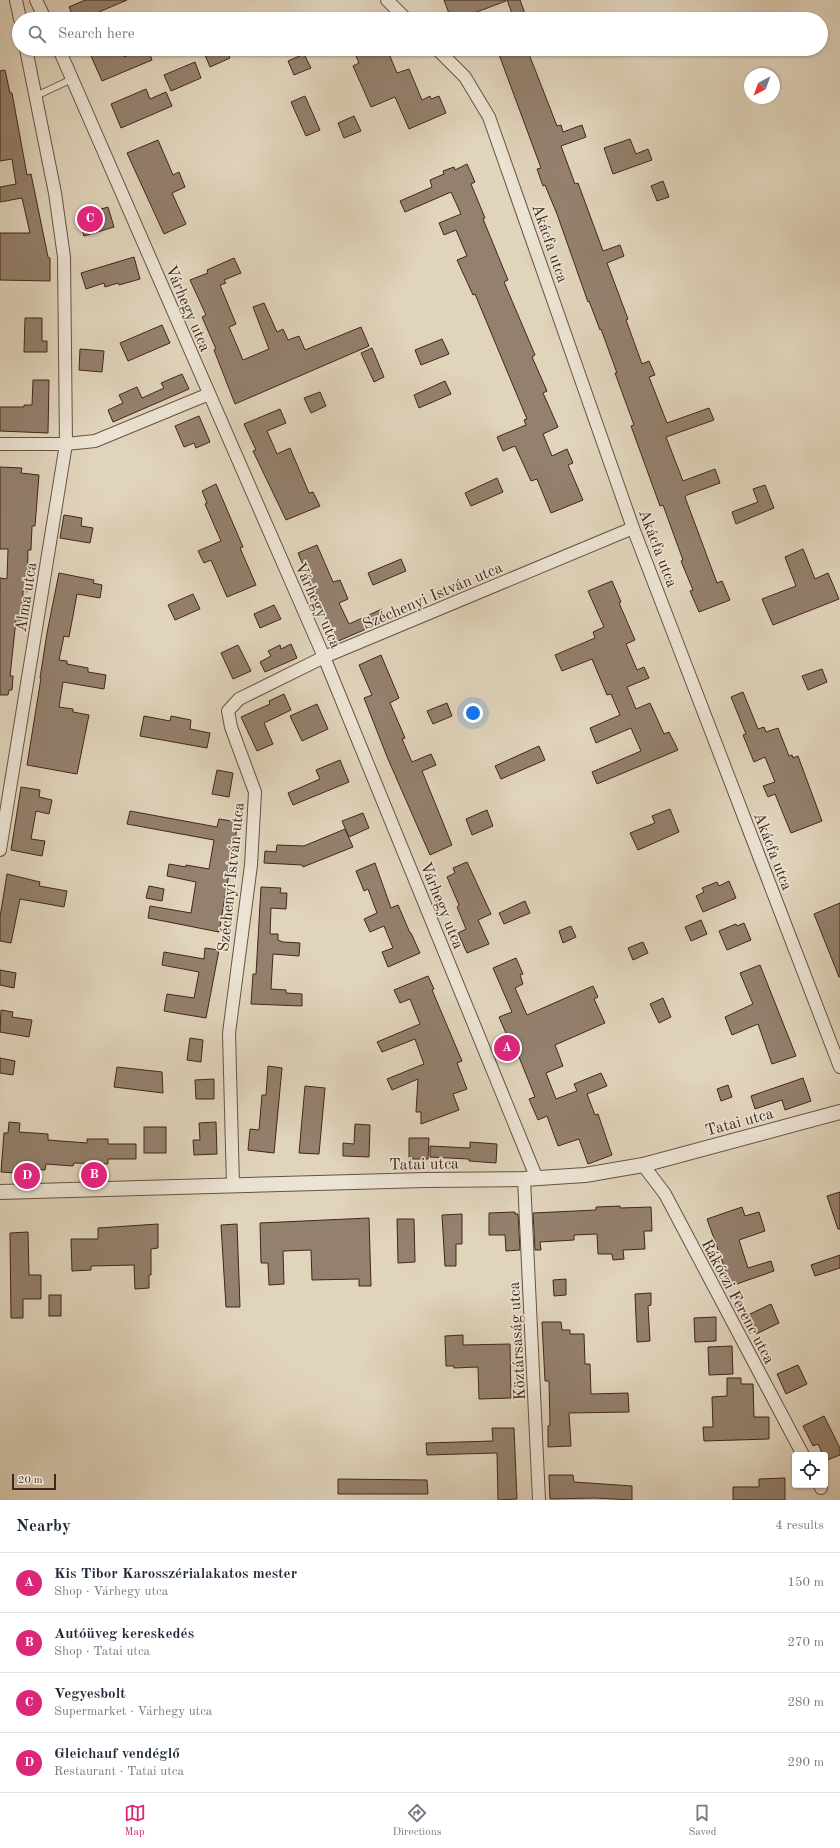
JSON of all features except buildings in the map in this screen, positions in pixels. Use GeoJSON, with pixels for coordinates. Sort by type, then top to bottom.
{"type":"FeatureCollection","features":[{"type":"Feature","properties":{"kind":"street"},"geometry":{"type":"LineString","coordinates":[[16,0],[19,12]]}},
{"type":"Feature","properties":{"kind":"street"},"geometry":{"type":"LineString","coordinates":[[36,0],[42,12]]}},
{"type":"Feature","properties":{"kind":"street"},"geometry":{"type":"LineString","coordinates":[[387,0],[399,12]]}},
{"type":"Feature","properties":{"kind":"street"},"geometry":{"type":"LineString","coordinates":[[27,56],[56,193],[64,256],[66,444]]}},
{"type":"Feature","properties":{"kind":"street","name":"Várhegy utca"},"geometry":{"type":"LineString","coordinates":[[61,56],[324,657],[531,1179]]}},
{"type":"Feature","properties":{"kind":"street","name":"Akácfa utca"},"geometry":{"type":"LineString","coordinates":[[444,56],[465,77],[489,117],[633,528],[840,1067]]}},
{"type":"Feature","properties":{"kind":"street"},"geometry":{"type":"LineString","coordinates":[[0,444],[66,444],[95,441],[209,394]]}},
{"type":"Feature","properties":{"kind":"street","name":"Alma utca"},"geometry":{"type":"LineString","coordinates":[[0,850],[66,444]]}},
{"type":"Feature","properties":{"kind":"street","name":"Széchenyi István utca"},"geometry":{"type":"LineString","coordinates":[[233,1186],[229,1033],[251,865],[255,792],[231,727],[228,711],[238,699],[324,657],[633,528]]}},
{"type":"Feature","properties":{"kind":"street","name":"Tatai utca"},"geometry":{"type":"LineString","coordinates":[[0,1192],[426,1180],[531,1179],[585,1175],[643,1165],[840,1112]]}},
{"type":"Feature","properties":{"kind":"street","name":"Rákóczi Ferenc utca"},"geometry":{"type":"LineString","coordinates":[[643,1165],[665,1194],[801,1452]]}},
{"type":"Feature","properties":{"kind":"street","name":"Köztársaság utca"},"geometry":{"type":"LineString","coordinates":[[531,1179],[539,1500]]}},
{"type":"Feature","properties":{"kind":"lane"},"geometry":{"type":"LineString","coordinates":[[36,96],[72,79]]}},
{"type":"Feature","properties":{"kind":"place","name":"Vegyesbolt"},"geometry":{"type":"Point","coordinates":[90,219]}},
{"type":"Feature","properties":{"kind":"place","name":"Kis Tibor Karosszérialakatos mester"},"geometry":{"type":"Point","coordinates":[507,1048]}},
{"type":"Feature","properties":{"kind":"place","name":"Autóüveg kereskedés"},"geometry":{"type":"Point","coordinates":[94,1175]}},
{"type":"Feature","properties":{"kind":"place","name":"Gleichauf vendéglő"},"geometry":{"type":"Point","coordinates":[27,1176]}}]}
